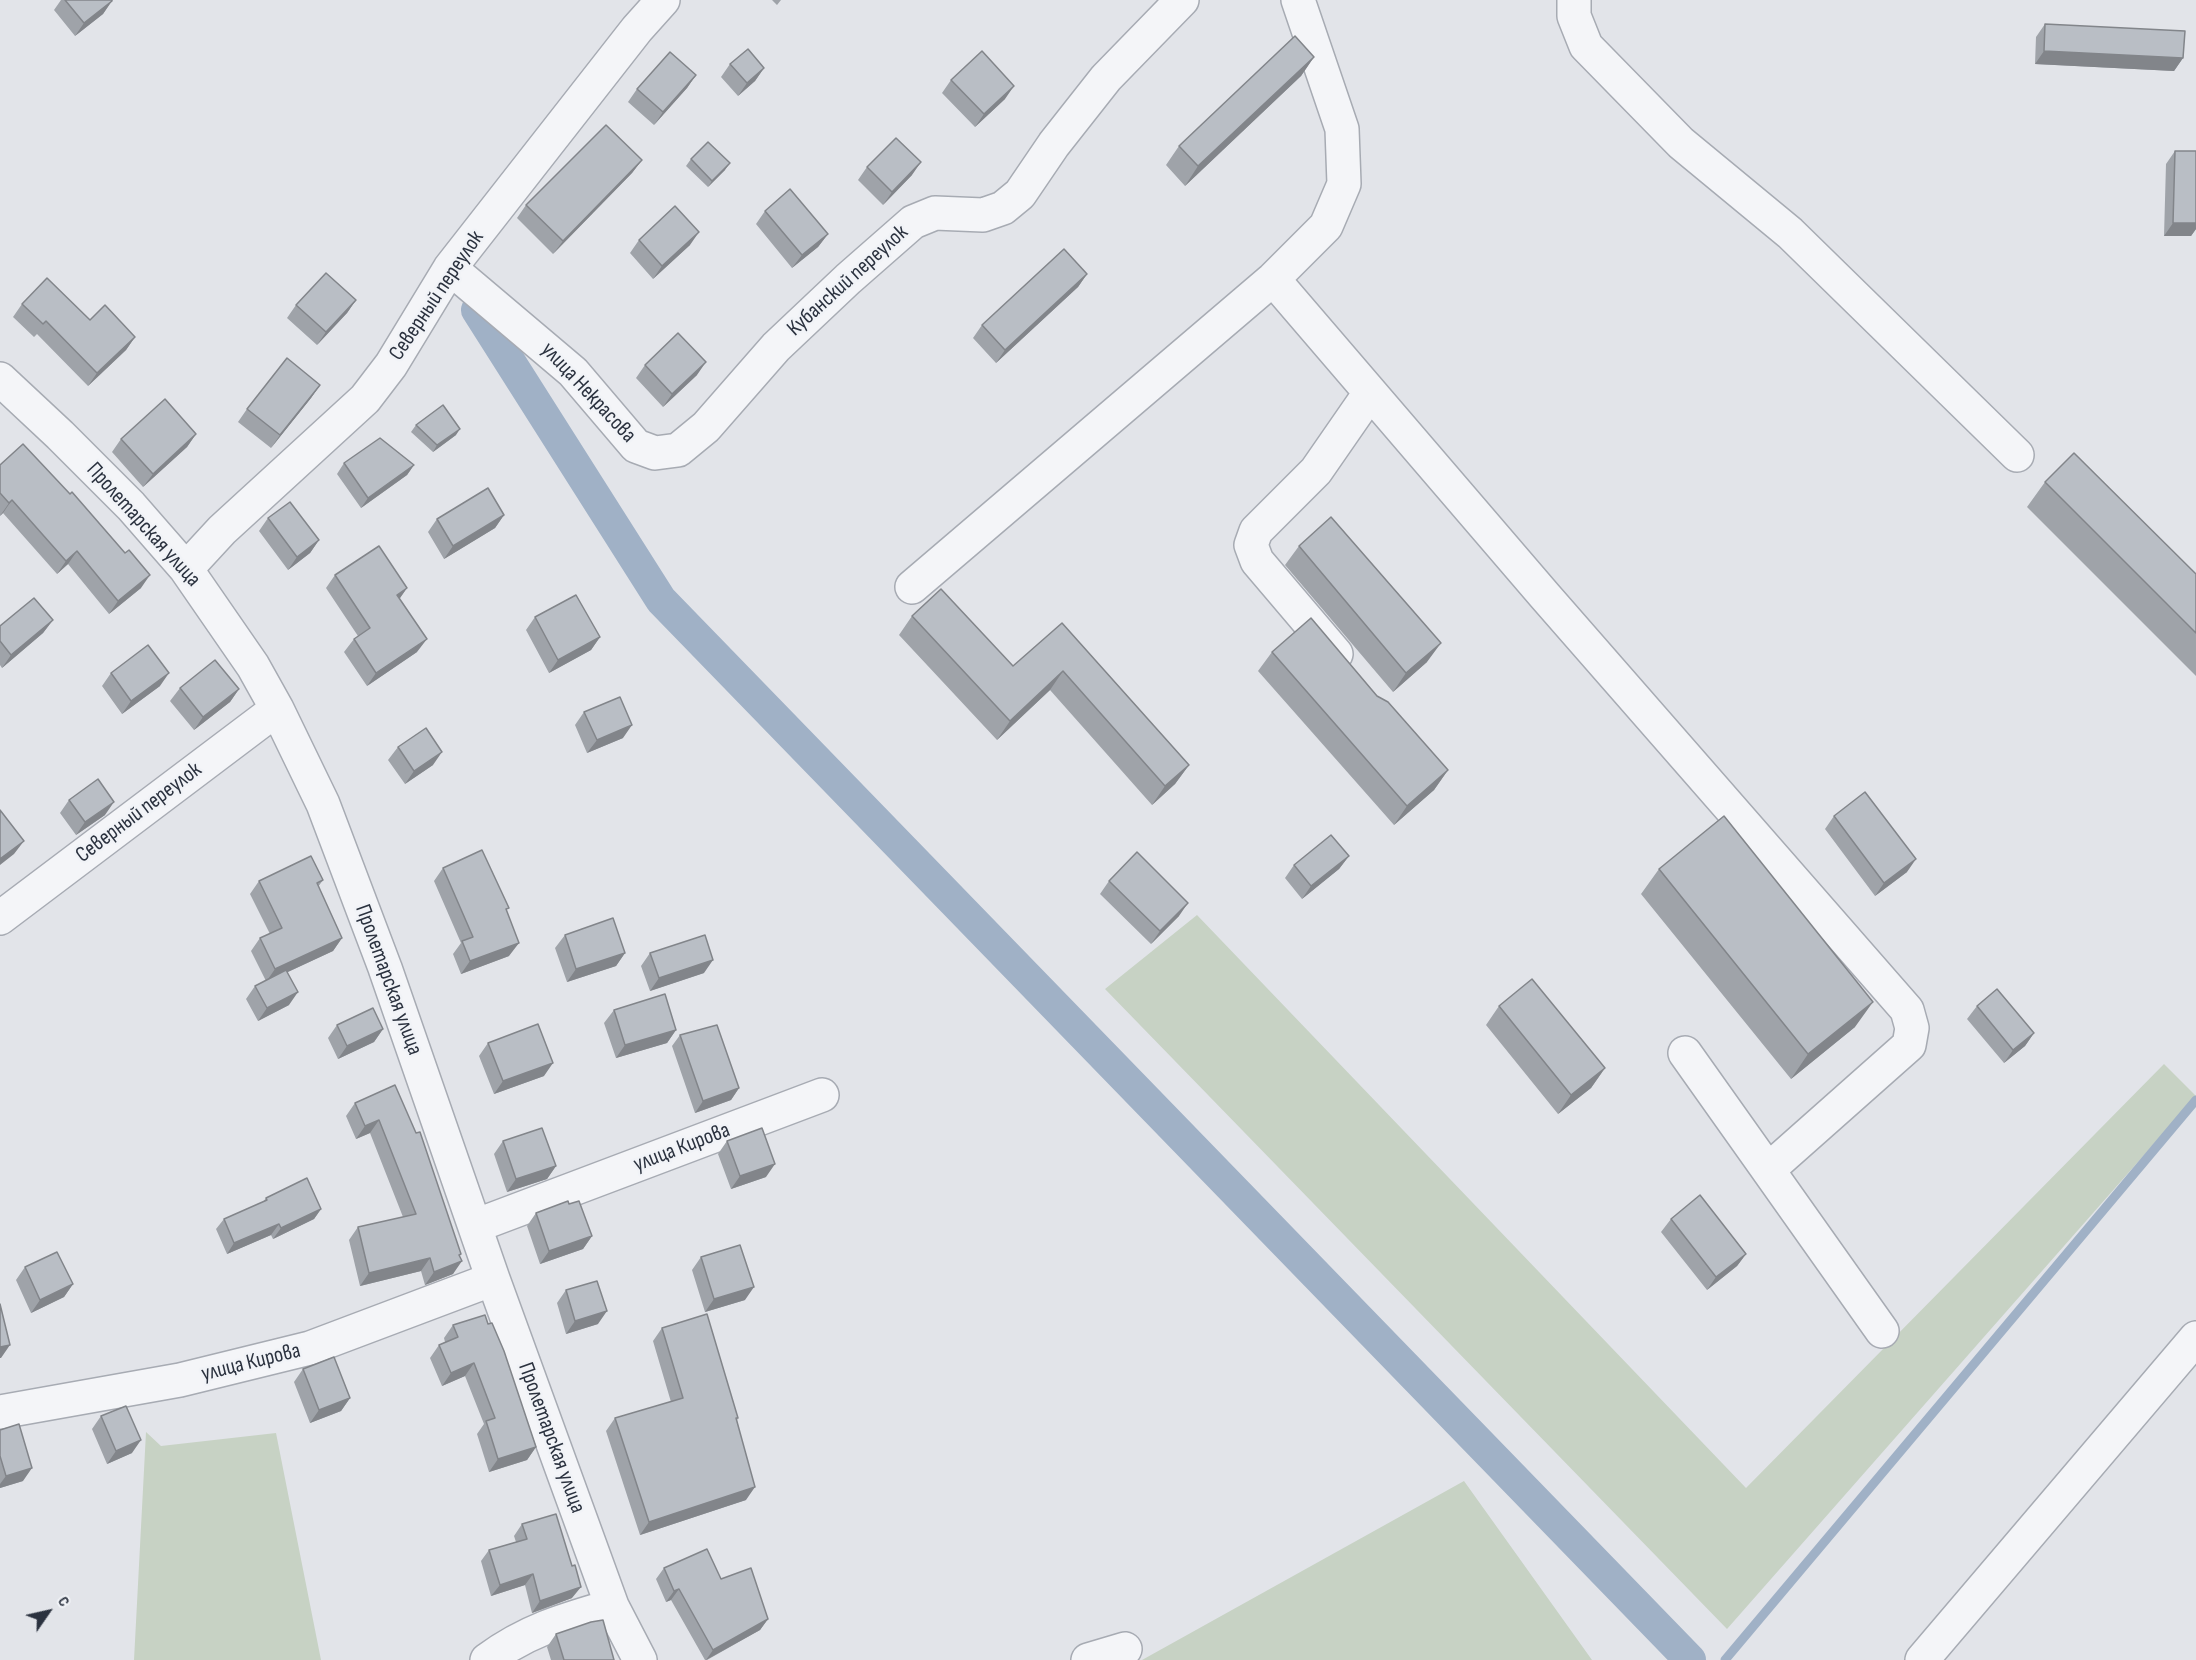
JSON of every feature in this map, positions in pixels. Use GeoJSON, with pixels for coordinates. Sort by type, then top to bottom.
{"type":"FeatureCollection","features":[{"type":"Feature","properties":{"kind":"street","name":"Северный переулок"},"geometry":{"type":"LineString","coordinates":[[186,569],[222,530],[365,399],[391,365],[450,267],[637,29],[663,0]]}},
{"type":"Feature","properties":{"kind":"street","name":"Кубанский переулок"},"geometry":{"type":"LineString","coordinates":[[678,450],[706,427],[776,346],[914,222],[935,213],[983,215],[1004,208],[1020,194],[1054,144],[1106,78],[1182,0]]}},
{"type":"Feature","properties":{"kind":"street"},"geometry":{"type":"LineString","coordinates":[[912,587],[1273,279],[1326,226],[1344,184],[1342,129],[1298,0]]}},
{"type":"Feature","properties":{"kind":"street"},"geometry":{"type":"LineString","coordinates":[[1574,0],[1574,16],[1586,45],[1594,54],[1681,143],[1790,234],[2017,455]]}},
{"type":"Feature","properties":{"kind":"street","name":"улица Некрасова"},"geometry":{"type":"LineString","coordinates":[[450,267],[573,372],[636,446],[655,453],[678,450]]}},
{"type":"Feature","properties":{"kind":"street"},"geometry":{"type":"LineString","coordinates":[[1273,279],[1545,596],[1907,1010],[1912,1028],[1910,1045],[1768,1170]]}},
{"type":"Feature","properties":{"kind":"street","name":"Пролетарская улица"},"geometry":{"type":"LineString","coordinates":[[0,379],[131,506],[186,569],[253,666],[277,709],[327,814],[389,980],[493,1279],[612,1606],[640,1660]]}},
{"type":"Feature","properties":{"kind":"street"},"geometry":{"type":"LineString","coordinates":[[1356,676],[1257,561],[1251,545],[1256,531],[1316,471],[1370,393]]}},
{"type":"Feature","properties":{"kind":"street","name":"Северный переулок"},"geometry":{"type":"LineString","coordinates":[[0,918],[277,709]]}},
{"type":"Feature","properties":{"kind":"street"},"geometry":{"type":"LineString","coordinates":[[1685,1053],[1882,1331]]}},
{"type":"Feature","properties":{"kind":"street","name":"улица Кирова"},"geometry":{"type":"LineString","coordinates":[[475,1226],[822,1095]]}},
{"type":"Feature","properties":{"kind":"street","name":"улица Кирова"},"geometry":{"type":"LineString","coordinates":[[0,1412],[180,1380],[310,1348],[493,1279]]}},
{"type":"Feature","properties":{"kind":"street"},"geometry":{"type":"LineString","coordinates":[[1922,1660],[2196,1338]]}},
{"type":"Feature","properties":{"kind":"street"},"geometry":{"type":"LineString","coordinates":[[487,1660],[509,1644],[550,1624],[612,1606]]}},
{"type":"Feature","properties":{"kind":"street"},"geometry":{"type":"LineString","coordinates":[[1088,1660],[1125,1649]]}},
{"type":"Feature","properties":{"kind":"green space"},"geometry":{"type":"Polygon","coordinates":[[[1197,915],[1746,1488],[2164,1064],[2196,1096],[1727,1629],[1105,989],[1197,915]]]}},
{"type":"Feature","properties":{"kind":"green space"},"geometry":{"type":"Polygon","coordinates":[[[146,1432],[161,1446],[276,1433],[321,1660],[134,1660],[146,1432]]]}},
{"type":"Feature","properties":{"kind":"green space"},"geometry":{"type":"Polygon","coordinates":[[[1464,1481],[1592,1660],[1142,1660],[1464,1481]]]}},
{"type":"Feature","properties":{"kind":"building"},"geometry":{"type":"Polygon","coordinates":[[[65,0],[112,0],[112,1],[84,23],[65,0]]]}},
{"type":"Feature","properties":{"kind":"building"},"geometry":{"type":"Polygon","coordinates":[[[2045,24],[2185,31],[2183,58],[2044,51],[2045,24]]]}},
{"type":"Feature","properties":{"kind":"building"},"geometry":{"type":"Polygon","coordinates":[[[1295,36],[1314,57],[1198,166],[1179,146],[1295,36]]]}},
{"type":"Feature","properties":{"kind":"building"},"geometry":{"type":"Polygon","coordinates":[[[748,49],[764,68],[747,83],[730,64],[748,49]]]}},
{"type":"Feature","properties":{"kind":"building"},"geometry":{"type":"Polygon","coordinates":[[[982,51],[1014,86],[984,114],[951,80],[982,51]]]}},
{"type":"Feature","properties":{"kind":"building"},"geometry":{"type":"Polygon","coordinates":[[[670,52],[696,75],[663,112],[637,89],[670,52]]]}},
{"type":"Feature","properties":{"kind":"building"},"geometry":{"type":"Polygon","coordinates":[[[606,125],[642,160],[563,241],[526,205],[606,125]]]}},
{"type":"Feature","properties":{"kind":"building"},"geometry":{"type":"Polygon","coordinates":[[[896,138],[921,162],[892,192],[867,167],[896,138]]]}},
{"type":"Feature","properties":{"kind":"building"},"geometry":{"type":"Polygon","coordinates":[[[708,142],[730,163],[712,181],[691,159],[708,142]]]}},
{"type":"Feature","properties":{"kind":"building"},"geometry":{"type":"Polygon","coordinates":[[[2175,151],[2196,151],[2196,223],[2173,223],[2175,151]]]}},
{"type":"Feature","properties":{"kind":"building"},"geometry":{"type":"Polygon","coordinates":[[[790,189],[828,234],[802,255],[765,211],[790,189]]]}},
{"type":"Feature","properties":{"kind":"building"},"geometry":{"type":"Polygon","coordinates":[[[675,206],[699,232],[662,266],[639,240],[675,206]]]}},
{"type":"Feature","properties":{"kind":"building"},"geometry":{"type":"Polygon","coordinates":[[[1064,249],[1087,274],[1005,350],[982,325],[1064,249]]]}},
{"type":"Feature","properties":{"kind":"building"},"geometry":{"type":"Polygon","coordinates":[[[326,273],[356,300],[326,332],[296,305],[326,273]]]}},
{"type":"Feature","properties":{"kind":"building"},"geometry":{"type":"Polygon","coordinates":[[[47,278],[90,320],[105,305],[135,337],[97,373],[46,321],[43,324],[22,304],[47,278]]]}},
{"type":"Feature","properties":{"kind":"building"},"geometry":{"type":"Polygon","coordinates":[[[678,333],[706,362],[672,394],[645,365],[678,333]]]}},
{"type":"Feature","properties":{"kind":"building"},"geometry":{"type":"Polygon","coordinates":[[[287,358],[320,385],[280,435],[247,409],[287,358]]]}},
{"type":"Feature","properties":{"kind":"building"},"geometry":{"type":"Polygon","coordinates":[[[165,399],[196,434],[153,474],[121,439],[165,399]]]}},
{"type":"Feature","properties":{"kind":"building"},"geometry":{"type":"Polygon","coordinates":[[[443,405],[460,429],[437,445],[416,425],[443,405]]]}},
{"type":"Feature","properties":{"kind":"building"},"geometry":{"type":"Polygon","coordinates":[[[380,438],[414,465],[368,498],[344,463],[380,438]]]}},
{"type":"Feature","properties":{"kind":"building"},"geometry":{"type":"Polygon","coordinates":[[[23,444],[70,494],[72,492],[125,553],[129,550],[150,575],[118,601],[77,551],[66,561],[12,500],[9,503],[0,493],[0,465],[23,444]]]}},
{"type":"Feature","properties":{"kind":"building"},"geometry":{"type":"Polygon","coordinates":[[[2074,453],[2196,574],[2196,633],[2045,482],[2074,453]]]}},
{"type":"Feature","properties":{"kind":"building"},"geometry":{"type":"Polygon","coordinates":[[[488,488],[504,515],[453,546],[437,519],[488,488]]]}},
{"type":"Feature","properties":{"kind":"building"},"geometry":{"type":"Polygon","coordinates":[[[290,502],[319,540],[297,557],[268,518],[290,502]]]}},
{"type":"Feature","properties":{"kind":"building"},"geometry":{"type":"Polygon","coordinates":[[[1331,517],[1441,643],[1406,673],[1299,546],[1331,517]]]}},
{"type":"Feature","properties":{"kind":"building"},"geometry":{"type":"Polygon","coordinates":[[[379,546],[407,588],[397,595],[427,639],[376,673],[354,639],[370,628],[335,575],[379,546]]]}},
{"type":"Feature","properties":{"kind":"building"},"geometry":{"type":"Polygon","coordinates":[[[941,589],[1013,666],[1062,623],[1189,765],[1165,786],[1063,671],[1010,721],[912,616],[941,589]]]}},
{"type":"Feature","properties":{"kind":"building"},"geometry":{"type":"Polygon","coordinates":[[[576,595],[600,637],[558,660],[535,617],[576,595]]]}},
{"type":"Feature","properties":{"kind":"building"},"geometry":{"type":"Polygon","coordinates":[[[34,598],[53,620],[11,655],[0,641],[0,626],[34,598]]]}},
{"type":"Feature","properties":{"kind":"building"},"geometry":{"type":"Polygon","coordinates":[[[1311,618],[1377,696],[1388,702],[1448,770],[1407,806],[1272,652],[1311,618]]]}},
{"type":"Feature","properties":{"kind":"building"},"geometry":{"type":"Polygon","coordinates":[[[148,645],[169,673],[131,701],[111,673],[148,645]]]}},
{"type":"Feature","properties":{"kind":"building"},"geometry":{"type":"Polygon","coordinates":[[[215,660],[239,689],[203,717],[180,688],[215,660]]]}},
{"type":"Feature","properties":{"kind":"building"},"geometry":{"type":"Polygon","coordinates":[[[620,697],[632,725],[597,740],[584,712],[620,697]]]}},
{"type":"Feature","properties":{"kind":"building"},"geometry":{"type":"Polygon","coordinates":[[[426,728],[442,752],[414,771],[398,747],[426,728]]]}},
{"type":"Feature","properties":{"kind":"building"},"geometry":{"type":"Polygon","coordinates":[[[98,779],[114,802],[85,822],[69,800],[98,779]]]}},
{"type":"Feature","properties":{"kind":"building"},"geometry":{"type":"Polygon","coordinates":[[[1865,792],[1916,859],[1884,883],[1834,816],[1865,792]]]}},
{"type":"Feature","properties":{"kind":"building"},"geometry":{"type":"Polygon","coordinates":[[[0,810],[24,841],[0,859],[0,810]]]}},
{"type":"Feature","properties":{"kind":"building"},"geometry":{"type":"Polygon","coordinates":[[[1724,816],[1873,1002],[1808,1054],[1659,869],[1724,816]]]}},
{"type":"Feature","properties":{"kind":"building"},"geometry":{"type":"Polygon","coordinates":[[[1331,835],[1349,856],[1311,886],[1294,865],[1331,835]]]}},
{"type":"Feature","properties":{"kind":"building"},"geometry":{"type":"Polygon","coordinates":[[[482,850],[509,908],[506,909],[519,943],[470,961],[462,941],[473,937],[443,868],[482,850]]]}},
{"type":"Feature","properties":{"kind":"building"},"geometry":{"type":"Polygon","coordinates":[[[1137,852],[1188,903],[1160,931],[1109,881],[1137,852]]]}},
{"type":"Feature","properties":{"kind":"building"},"geometry":{"type":"Polygon","coordinates":[[[311,856],[323,880],[317,883],[342,938],[275,969],[260,938],[282,928],[259,881],[311,856]]]}},
{"type":"Feature","properties":{"kind":"building"},"geometry":{"type":"Polygon","coordinates":[[[613,918],[625,953],[576,969],[565,935],[613,918]]]}},
{"type":"Feature","properties":{"kind":"building"},"geometry":{"type":"Polygon","coordinates":[[[705,935],[713,960],[659,978],[650,953],[705,935]]]}},
{"type":"Feature","properties":{"kind":"building"},"geometry":{"type":"Polygon","coordinates":[[[286,970],[298,992],[267,1008],[255,986],[286,970]]]}},
{"type":"Feature","properties":{"kind":"building"},"geometry":{"type":"Polygon","coordinates":[[[1532,979],[1605,1068],[1571,1095],[1499,1006],[1532,979]]]}},
{"type":"Feature","properties":{"kind":"building"},"geometry":{"type":"Polygon","coordinates":[[[1997,989],[2034,1033],[2013,1050],[1977,1006],[1997,989]]]}},
{"type":"Feature","properties":{"kind":"building"},"geometry":{"type":"Polygon","coordinates":[[[665,994],[676,1030],[625,1045],[614,1010],[665,994]]]}},
{"type":"Feature","properties":{"kind":"building"},"geometry":{"type":"Polygon","coordinates":[[[373,1008],[383,1029],[347,1046],[337,1025],[373,1008]]]}},
{"type":"Feature","properties":{"kind":"building"},"geometry":{"type":"Polygon","coordinates":[[[538,1024],[553,1063],[503,1081],[488,1043],[538,1024]]]}},
{"type":"Feature","properties":{"kind":"building"},"geometry":{"type":"Polygon","coordinates":[[[717,1025],[739,1088],[703,1101],[680,1035],[717,1025]]]}},
{"type":"Feature","properties":{"kind":"building"},"geometry":{"type":"Polygon","coordinates":[[[395,1085],[416,1133],[420,1132],[461,1254],[459,1255],[462,1261],[434,1272],[430,1258],[369,1273],[358,1227],[416,1214],[379,1120],[365,1126],[355,1103],[395,1085]]]}},
{"type":"Feature","properties":{"kind":"building"},"geometry":{"type":"Polygon","coordinates":[[[542,1128],[556,1166],[516,1179],[503,1141],[542,1128]]]}},
{"type":"Feature","properties":{"kind":"building"},"geometry":{"type":"Polygon","coordinates":[[[762,1128],[775,1164],[740,1176],[727,1141],[762,1128]]]}},
{"type":"Feature","properties":{"kind":"building"},"geometry":{"type":"Polygon","coordinates":[[[307,1178],[321,1209],[281,1228],[279,1224],[234,1243],[224,1219],[267,1200],[266,1198],[307,1178]]]}},
{"type":"Feature","properties":{"kind":"building"},"geometry":{"type":"Polygon","coordinates":[[[1700,1195],[1746,1254],[1716,1277],[1671,1219],[1700,1195]]]}},
{"type":"Feature","properties":{"kind":"building"},"geometry":{"type":"Polygon","coordinates":[[[568,1201],[569,1204],[579,1201],[592,1236],[549,1251],[536,1213],[568,1201]]]}},
{"type":"Feature","properties":{"kind":"building"},"geometry":{"type":"Polygon","coordinates":[[[740,1245],[754,1287],[714,1299],[701,1257],[740,1245]]]}},
{"type":"Feature","properties":{"kind":"building"},"geometry":{"type":"Polygon","coordinates":[[[57,1252],[73,1284],[40,1300],[25,1267],[57,1252]]]}},
{"type":"Feature","properties":{"kind":"building"},"geometry":{"type":"Polygon","coordinates":[[[597,1281],[607,1311],[575,1321],[566,1290],[597,1281]]]}},
{"type":"Feature","properties":{"kind":"building"},"geometry":{"type":"Polygon","coordinates":[[[0,1304],[10,1345],[0,1347],[0,1304]]]}},
{"type":"Feature","properties":{"kind":"building"},"geometry":{"type":"Polygon","coordinates":[[[707,1314],[738,1418],[736,1418],[755,1487],[649,1522],[615,1418],[683,1398],[662,1328],[707,1314]]]}},
{"type":"Feature","properties":{"kind":"building"},"geometry":{"type":"Polygon","coordinates":[[[485,1315],[488,1324],[492,1323],[504,1351],[536,1447],[498,1459],[486,1421],[495,1418],[474,1363],[451,1373],[439,1345],[458,1337],[453,1325],[485,1315]]]}},
{"type":"Feature","properties":{"kind":"building"},"geometry":{"type":"Polygon","coordinates":[[[334,1357],[350,1398],[319,1410],[303,1369],[334,1357]]]}},
{"type":"Feature","properties":{"kind":"building"},"geometry":{"type":"Polygon","coordinates":[[[126,1406],[141,1440],[116,1451],[101,1416],[126,1406]]]}},
{"type":"Feature","properties":{"kind":"building"},"geometry":{"type":"Polygon","coordinates":[[[19,1424],[32,1468],[6,1476],[0,1456],[0,1430],[19,1424]]]}},
{"type":"Feature","properties":{"kind":"building"},"geometry":{"type":"Polygon","coordinates":[[[556,1514],[581,1587],[540,1601],[533,1574],[500,1585],[489,1550],[527,1539],[522,1524],[556,1514]]]}},
{"type":"Feature","properties":{"kind":"building"},"geometry":{"type":"Polygon","coordinates":[[[707,1549],[721,1579],[751,1568],[768,1619],[713,1650],[679,1589],[674,1591],[664,1568],[707,1549]]]}},
{"type":"Feature","properties":{"kind":"building"},"geometry":{"type":"Polygon","coordinates":[[[603,1620],[614,1660],[564,1660],[556,1634],[603,1620]]]}},
{"type":"Feature","properties":{"kind":"waterway"},"geometry":{"type":"LineString","coordinates":[[477,310],[661,600],[1690,1660]]}},
{"type":"Feature","properties":{"kind":"waterway"},"geometry":{"type":"LineString","coordinates":[[1725,1660],[2196,1100]]}}]}
